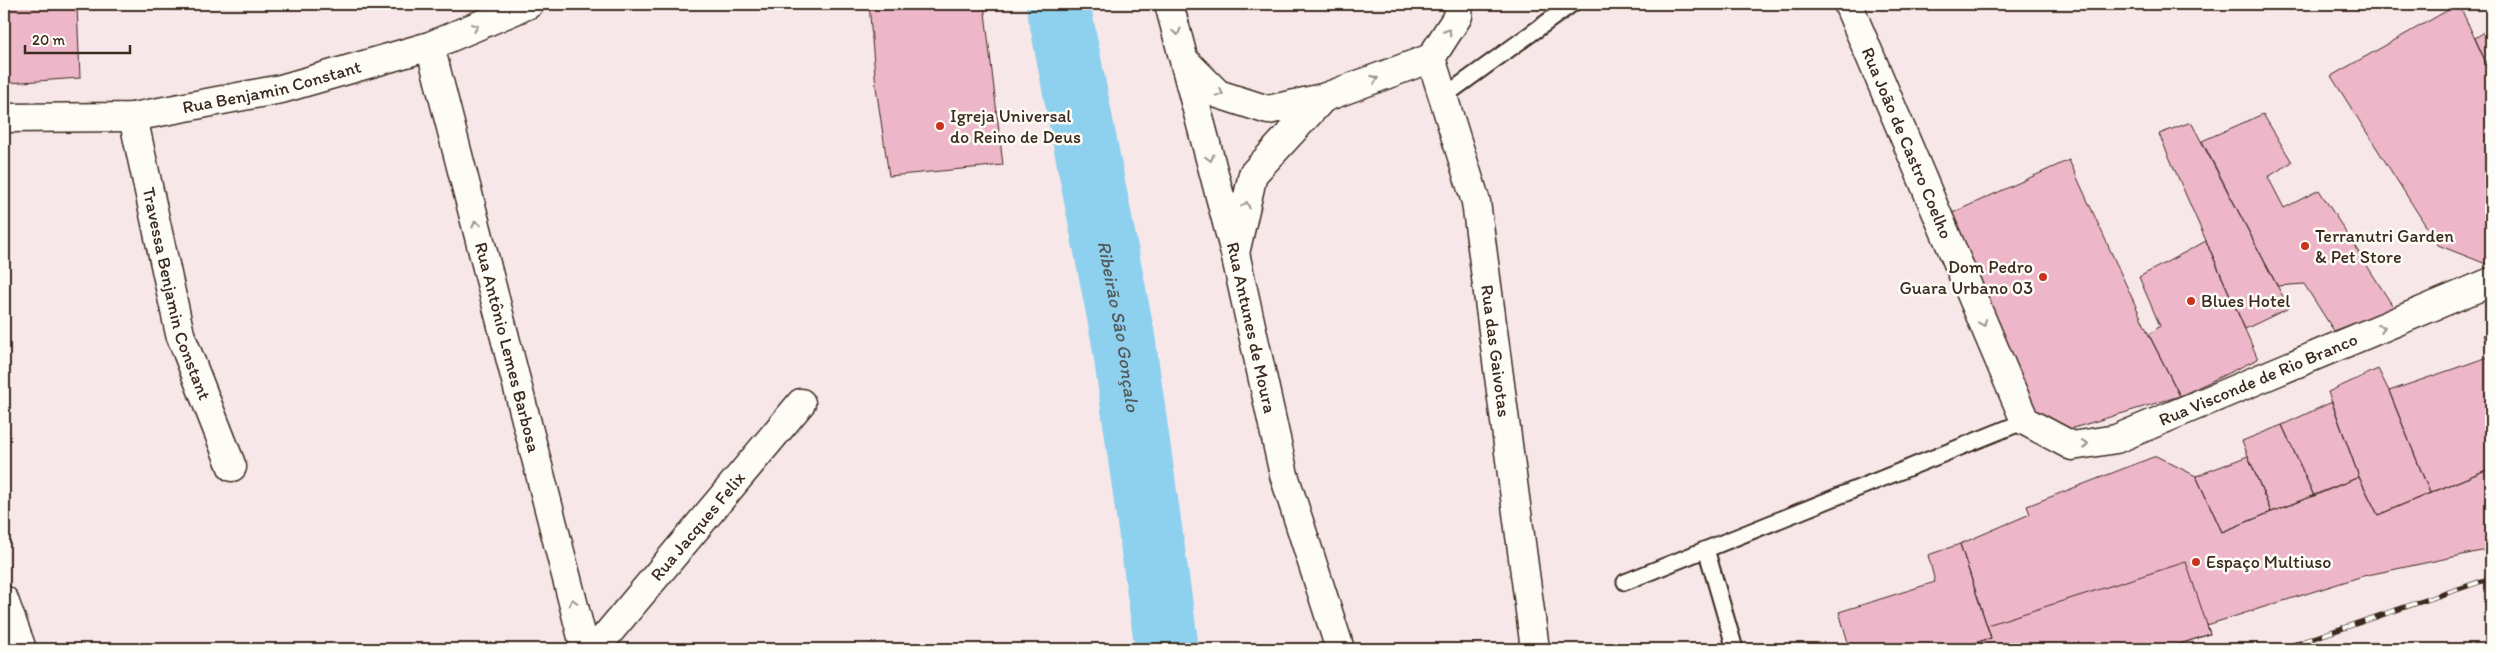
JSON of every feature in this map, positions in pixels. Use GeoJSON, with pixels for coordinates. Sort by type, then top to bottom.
{"type":"FeatureCollection","features":[{"type":"Feature","properties":{"kind":"street","name":"Rua Benjamin Constant"},"geometry":{"type":"LineString","coordinates":[[4,118],[134,117],[281,89],[430,46],[529,4]]}},
{"type":"Feature","properties":{"kind":"street","name":"Rua Antunes de Moura"},"geometry":{"type":"LineString","coordinates":[[1169,4],[1235,252],[1284,475],[1340,649]]}},
{"type":"Feature","properties":{"kind":"street"},"geometry":{"type":"LineString","coordinates":[[1184,60],[1218,94],[1268,110],[1323,98],[1431,58],[1458,16],[1459,4]]}},
{"type":"Feature","properties":{"kind":"street","name":"Rua João de Castro Coelho"},"geometry":{"type":"LineString","coordinates":[[1848,4],[2025,421]]}},
{"type":"Feature","properties":{"kind":"street","name":"Rua Antônio Lemes Barbosa"},"geometry":{"type":"LineString","coordinates":[[430,46],[585,649]]}},
{"type":"Feature","properties":{"kind":"street","name":"Rua das Gaivotas"},"geometry":{"type":"LineString","coordinates":[[1431,58],[1476,202],[1535,649]]}},
{"type":"Feature","properties":{"kind":"street"},"geometry":{"type":"LineString","coordinates":[[1235,252],[1253,174],[1323,98]]}},
{"type":"Feature","properties":{"kind":"street","name":"Travessa Benjamin Constant"},"geometry":{"type":"LineString","coordinates":[[134,117],[180,334],[232,467]]}},
{"type":"Feature","properties":{"kind":"street","name":"Rua Visconde de Rio Branco"},"geometry":{"type":"LineString","coordinates":[[2025,421],[2072,446],[2116,439],[2491,282]]}},
{"type":"Feature","properties":{"kind":"street","name":"Rua Jacques Felix"},"geometry":{"type":"LineString","coordinates":[[595,649],[802,404]]}},
{"type":"Feature","properties":{"kind":"street"},"geometry":{"type":"LineString","coordinates":[[4,600],[22,649]]}},
{"type":"Feature","properties":{"kind":"lane"},"geometry":{"type":"LineString","coordinates":[[1442,97],[1572,4]]}},
{"type":"Feature","properties":{"kind":"lane"},"geometry":{"type":"LineString","coordinates":[[1625,582],[2025,421]]}},
{"type":"Feature","properties":{"kind":"lane"},"geometry":{"type":"LineString","coordinates":[[1706,549],[1735,649]]}},
{"type":"Feature","properties":{"kind":"building"},"geometry":{"type":"Polygon","coordinates":[[[4,4],[77,4],[80,78],[8,83],[4,4]]]}},
{"type":"Feature","properties":{"kind":"building","name":"Igreja Universal do Reino de Deus"},"geometry":{"type":"Polygon","coordinates":[[[869,4],[984,4],[1003,165],[889,176],[876,87],[869,4]]]}},
{"type":"Feature","properties":{"kind":"building"},"geometry":{"type":"Polygon","coordinates":[[[2459,4],[2491,74],[2491,262],[2486,264],[2438,245],[2331,76],[2459,4]]]}},
{"type":"Feature","properties":{"kind":"building"},"geometry":{"type":"Polygon","coordinates":[[[2491,28],[2491,74],[2475,38],[2491,28]]]}},
{"type":"Feature","properties":{"kind":"building","name":"Terranutri Garden & Pet Store"},"geometry":{"type":"Polygon","coordinates":[[[2263,114],[2292,162],[2268,177],[2284,208],[2319,190],[2394,308],[2334,331],[2304,284],[2277,286],[2202,141],[2263,114]]]}},
{"type":"Feature","properties":{"kind":"building"},"geometry":{"type":"Polygon","coordinates":[[[2191,122],[2289,308],[2245,329],[2159,134],[2191,122]]]}},
{"type":"Feature","properties":{"kind":"building","name":"Dom Pedro Guara Urbano 03"},"geometry":{"type":"Polygon","coordinates":[[[2069,160],[2149,335],[2180,396],[2050,435],[2025,421],[1939,219],[2069,160]]]}},
{"type":"Feature","properties":{"kind":"building","name":"Blues Hotel"},"geometry":{"type":"Polygon","coordinates":[[[2206,241],[2258,359],[2180,396],[2149,335],[2160,326],[2139,277],[2206,241]]]}},
{"type":"Feature","properties":{"kind":"building"},"geometry":{"type":"Polygon","coordinates":[[[2491,331],[2491,355],[2483,335],[2491,331]]]}},
{"type":"Feature","properties":{"kind":"building"},"geometry":{"type":"Polygon","coordinates":[[[2491,356],[2491,468],[2430,493],[2389,391],[2491,356]]]}},
{"type":"Feature","properties":{"kind":"building"},"geometry":{"type":"Polygon","coordinates":[[[2378,369],[2389,391],[2430,493],[2378,515],[2359,477],[2328,392],[2378,369]]]}},
{"type":"Feature","properties":{"kind":"building"},"geometry":{"type":"Polygon","coordinates":[[[2332,402],[2359,477],[2314,496],[2282,425],[2332,402]]]}},
{"type":"Feature","properties":{"kind":"building"},"geometry":{"type":"Polygon","coordinates":[[[2282,425],[2314,496],[2271,512],[2242,441],[2282,425]]]}},
{"type":"Feature","properties":{"kind":"building","name":"Espaço Multiuso"},"geometry":{"type":"Polygon","coordinates":[[[2156,456],[2196,476],[2222,532],[2359,477],[2378,515],[2491,468],[2491,549],[2363,576],[2207,625],[2210,634],[2165,649],[1956,649],[1991,638],[1960,544],[2030,514],[2027,506],[2156,456]]]}},
{"type":"Feature","properties":{"kind":"building"},"geometry":{"type":"Polygon","coordinates":[[[2248,456],[2271,512],[2222,532],[2196,476],[2248,456]]]}},
{"type":"Feature","properties":{"kind":"building"},"geometry":{"type":"Polygon","coordinates":[[[1960,544],[1991,638],[1956,649],[1850,649],[1839,612],[1935,582],[1928,555],[1960,544]]]}},
{"type":"Feature","properties":{"kind":"building"},"geometry":{"type":"Polygon","coordinates":[[[2186,562],[2210,634],[2165,649],[1956,649],[1991,638],[1987,625],[2186,562]]]}},
{"type":"Feature","properties":{"kind":"waterway","name":"Ribeirão São Gonçalo"},"geometry":{"type":"LineString","coordinates":[[1058,4],[1123,337],[1167,649]]}},
{"type":"Feature","properties":{"kind":"railway"},"geometry":{"type":"LineString","coordinates":[[2281,649],[2491,578]]}},
{"type":"Feature","properties":{"kind":"place","name":"Igreja Universal do Reino de Deus"},"geometry":{"type":"Point","coordinates":[940,126]}},
{"type":"Feature","properties":{"kind":"place","name":"Terranutri Garden & Pet Store"},"geometry":{"type":"Point","coordinates":[2305,246]}},
{"type":"Feature","properties":{"kind":"place","name":"Dom Pedro Guara Urbano 03"},"geometry":{"type":"Point","coordinates":[2043,277]}},
{"type":"Feature","properties":{"kind":"place","name":"Blues Hotel"},"geometry":{"type":"Point","coordinates":[2191,301]}},
{"type":"Feature","properties":{"kind":"place","name":"Espaço Multiuso"},"geometry":{"type":"Point","coordinates":[2196,562]}}]}
